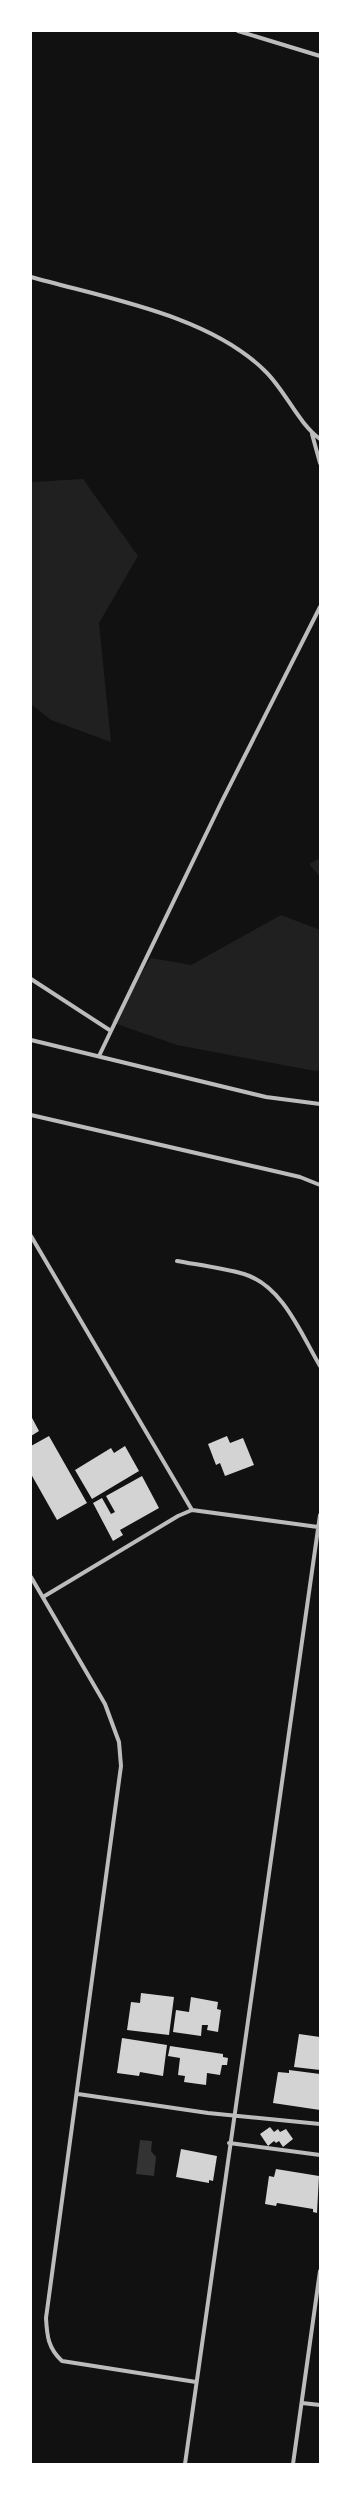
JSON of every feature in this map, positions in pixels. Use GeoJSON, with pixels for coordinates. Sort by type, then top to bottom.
{"type":"FeatureCollection","features":[{"type":"Feature","properties":{"kind":"street"},"geometry":{"type":"LineString","coordinates":[[238,31],[320,56]]}},
{"type":"Feature","properties":{"kind":"street"},"geometry":{"type":"LineString","coordinates":[[31,277],[165,315],[203,328],[229,343],[265,371],[290,400],[312,434],[320,464]]}},
{"type":"Feature","properties":{"kind":"street"},"geometry":{"type":"LineString","coordinates":[[312,434],[320,439]]}},
{"type":"Feature","properties":{"kind":"street"},"geometry":{"type":"LineString","coordinates":[[99,1056],[222,801],[320,607]]}},
{"type":"Feature","properties":{"kind":"street"},"geometry":{"type":"LineString","coordinates":[[31,979],[111,1031]]}},
{"type":"Feature","properties":{"kind":"street"},"geometry":{"type":"LineString","coordinates":[[31,1040],[266,1097],[320,1104]]}},
{"type":"Feature","properties":{"kind":"street"},"geometry":{"type":"LineString","coordinates":[[31,1115],[300,1177],[320,1184]]}},
{"type":"Feature","properties":{"kind":"street"},"geometry":{"type":"LineString","coordinates":[[31,1236],[192,1510]]}},
{"type":"Feature","properties":{"kind":"street"},"geometry":{"type":"LineString","coordinates":[[177,1260],[244,1274],[272,1290],[282,1302],[320,1366]]}},
{"type":"Feature","properties":{"kind":"street"},"geometry":{"type":"LineString","coordinates":[[43,1597],[178,1516],[192,1510],[318,1527]]}},
{"type":"Feature","properties":{"kind":"street"},"geometry":{"type":"LineString","coordinates":[[185,2464],[233,2114],[320,1515]]}},
{"type":"Feature","properties":{"kind":"street"},"geometry":{"type":"LineString","coordinates":[[31,1577],[111,1716],[119,1742],[121,1766],[78,2094],[46,2318],[46,2336],[52,2351],[62,2361],[196,2382]]}},
{"type":"Feature","properties":{"kind":"street"},"geometry":{"type":"LineString","coordinates":[[78,2094],[320,2124]]}},
{"type":"Feature","properties":{"kind":"street"},"geometry":{"type":"LineString","coordinates":[[229,2143],[320,2155]]}},
{"type":"Feature","properties":{"kind":"street"},"geometry":{"type":"LineString","coordinates":[[293,2464],[320,2271]]}},
{"type":"Feature","properties":{"kind":"street"},"geometry":{"type":"LineString","coordinates":[[302,2403],[320,2405]]}},
{"type":"Feature","properties":{"kind":"shaded area"},"geometry":{"type":"Polygon","coordinates":[[[83,479],[138,556],[99,623],[111,742],[51,720],[31,704],[31,482],[83,479]]]}},
{"type":"Feature","properties":{"kind":"shaded area"},"geometry":{"type":"Polygon","coordinates":[[[320,858],[320,877],[309,864],[320,858]]]}},
{"type":"Feature","properties":{"kind":"shaded area"},"geometry":{"type":"Polygon","coordinates":[[[281,915],[320,930],[320,1070],[315,1071],[177,1045],[111,1022],[151,958],[191,965],[281,915]]]}},
{"type":"Feature","properties":{"kind":"shaded area"},"geometry":{"type":"Polygon","coordinates":[[[140,2140],[152,2141],[151,2151],[156,2157],[154,2176],[136,2174],[140,2140]]]}},
{"type":"Feature","properties":{"kind":"building"},"geometry":{"type":"Polygon","coordinates":[[[31,1416],[39,1431],[31,1436],[31,1416]]]}},
{"type":"Feature","properties":{"kind":"building"},"geometry":{"type":"Polygon","coordinates":[[[49,1436],[87,1503],[57,1520],[31,1474],[31,1446],[49,1436]]]}},
{"type":"Feature","properties":{"kind":"building"},"geometry":{"type":"Polygon","coordinates":[[[227,1436],[230,1443],[243,1438],[254,1465],[225,1476],[220,1463],[216,1465],[208,1444],[227,1436]]]}},
{"type":"Feature","properties":{"kind":"building"},"geometry":{"type":"Polygon","coordinates":[[[125,1446],[139,1471],[92,1499],[75,1470],[111,1448],[114,1453],[125,1446]]]}},
{"type":"Feature","properties":{"kind":"building"},"geometry":{"type":"Polygon","coordinates":[[[142,1476],[159,1508],[120,1530],[123,1535],[113,1541],[93,1503],[102,1498],[111,1514],[115,1512],[106,1496],[142,1476]]]}},
{"type":"Feature","properties":{"kind":"building"},"geometry":{"type":"Polygon","coordinates":[[[141,1993],[174,1997],[169,2035],[127,2030],[131,2002],[140,2003],[141,1993]]]}},
{"type":"Feature","properties":{"kind":"building"},"geometry":{"type":"Polygon","coordinates":[[[191,1997],[218,2002],[217,2009],[221,2010],[218,2032],[207,2030],[208,2025],[202,2025],[201,2036],[173,2032],[176,2010],[189,2012],[191,1997]]]}},
{"type":"Feature","properties":{"kind":"building"},"geometry":{"type":"Polygon","coordinates":[[[299,2034],[320,2037],[320,2070],[294,2067],[299,2034]]]}},
{"type":"Feature","properties":{"kind":"building"},"geometry":{"type":"Polygon","coordinates":[[[122,2038],[167,2045],[163,2076],[140,2072],[139,2076],[117,2073],[122,2038]]]}},
{"type":"Feature","properties":{"kind":"building"},"geometry":{"type":"Polygon","coordinates":[[[170,2046],[223,2054],[223,2057],[228,2058],[227,2065],[222,2065],[220,2075],[207,2073],[206,2085],[184,2082],[185,2076],[178,2075],[180,2058],[168,2056],[170,2046]]]}},
{"type":"Feature","properties":{"kind":"building"},"geometry":{"type":"Polygon","coordinates":[[[289,2070],[320,2074],[320,2110],[273,2103],[278,2072],[289,2073],[289,2070]]]}},
{"type":"Feature","properties":{"kind":"building"},"geometry":{"type":"Polygon","coordinates":[[[270,2127],[274,2132],[278,2129],[280,2132],[286,2129],[293,2139],[283,2147],[279,2141],[276,2143],[274,2141],[268,2146],[260,2134],[270,2127]]]}},
{"type":"Feature","properties":{"kind":"building"},"geometry":{"type":"Polygon","coordinates":[[[181,2149],[217,2156],[213,2181],[209,2180],[209,2183],[176,2177],[181,2149]]]}},
{"type":"Feature","properties":{"kind":"building"},"geometry":{"type":"Polygon","coordinates":[[[276,2169],[319,2176],[317,2213],[313,2212],[313,2209],[277,2203],[276,2206],[265,2204],[269,2176],[274,2177],[276,2169]]]}}]}
